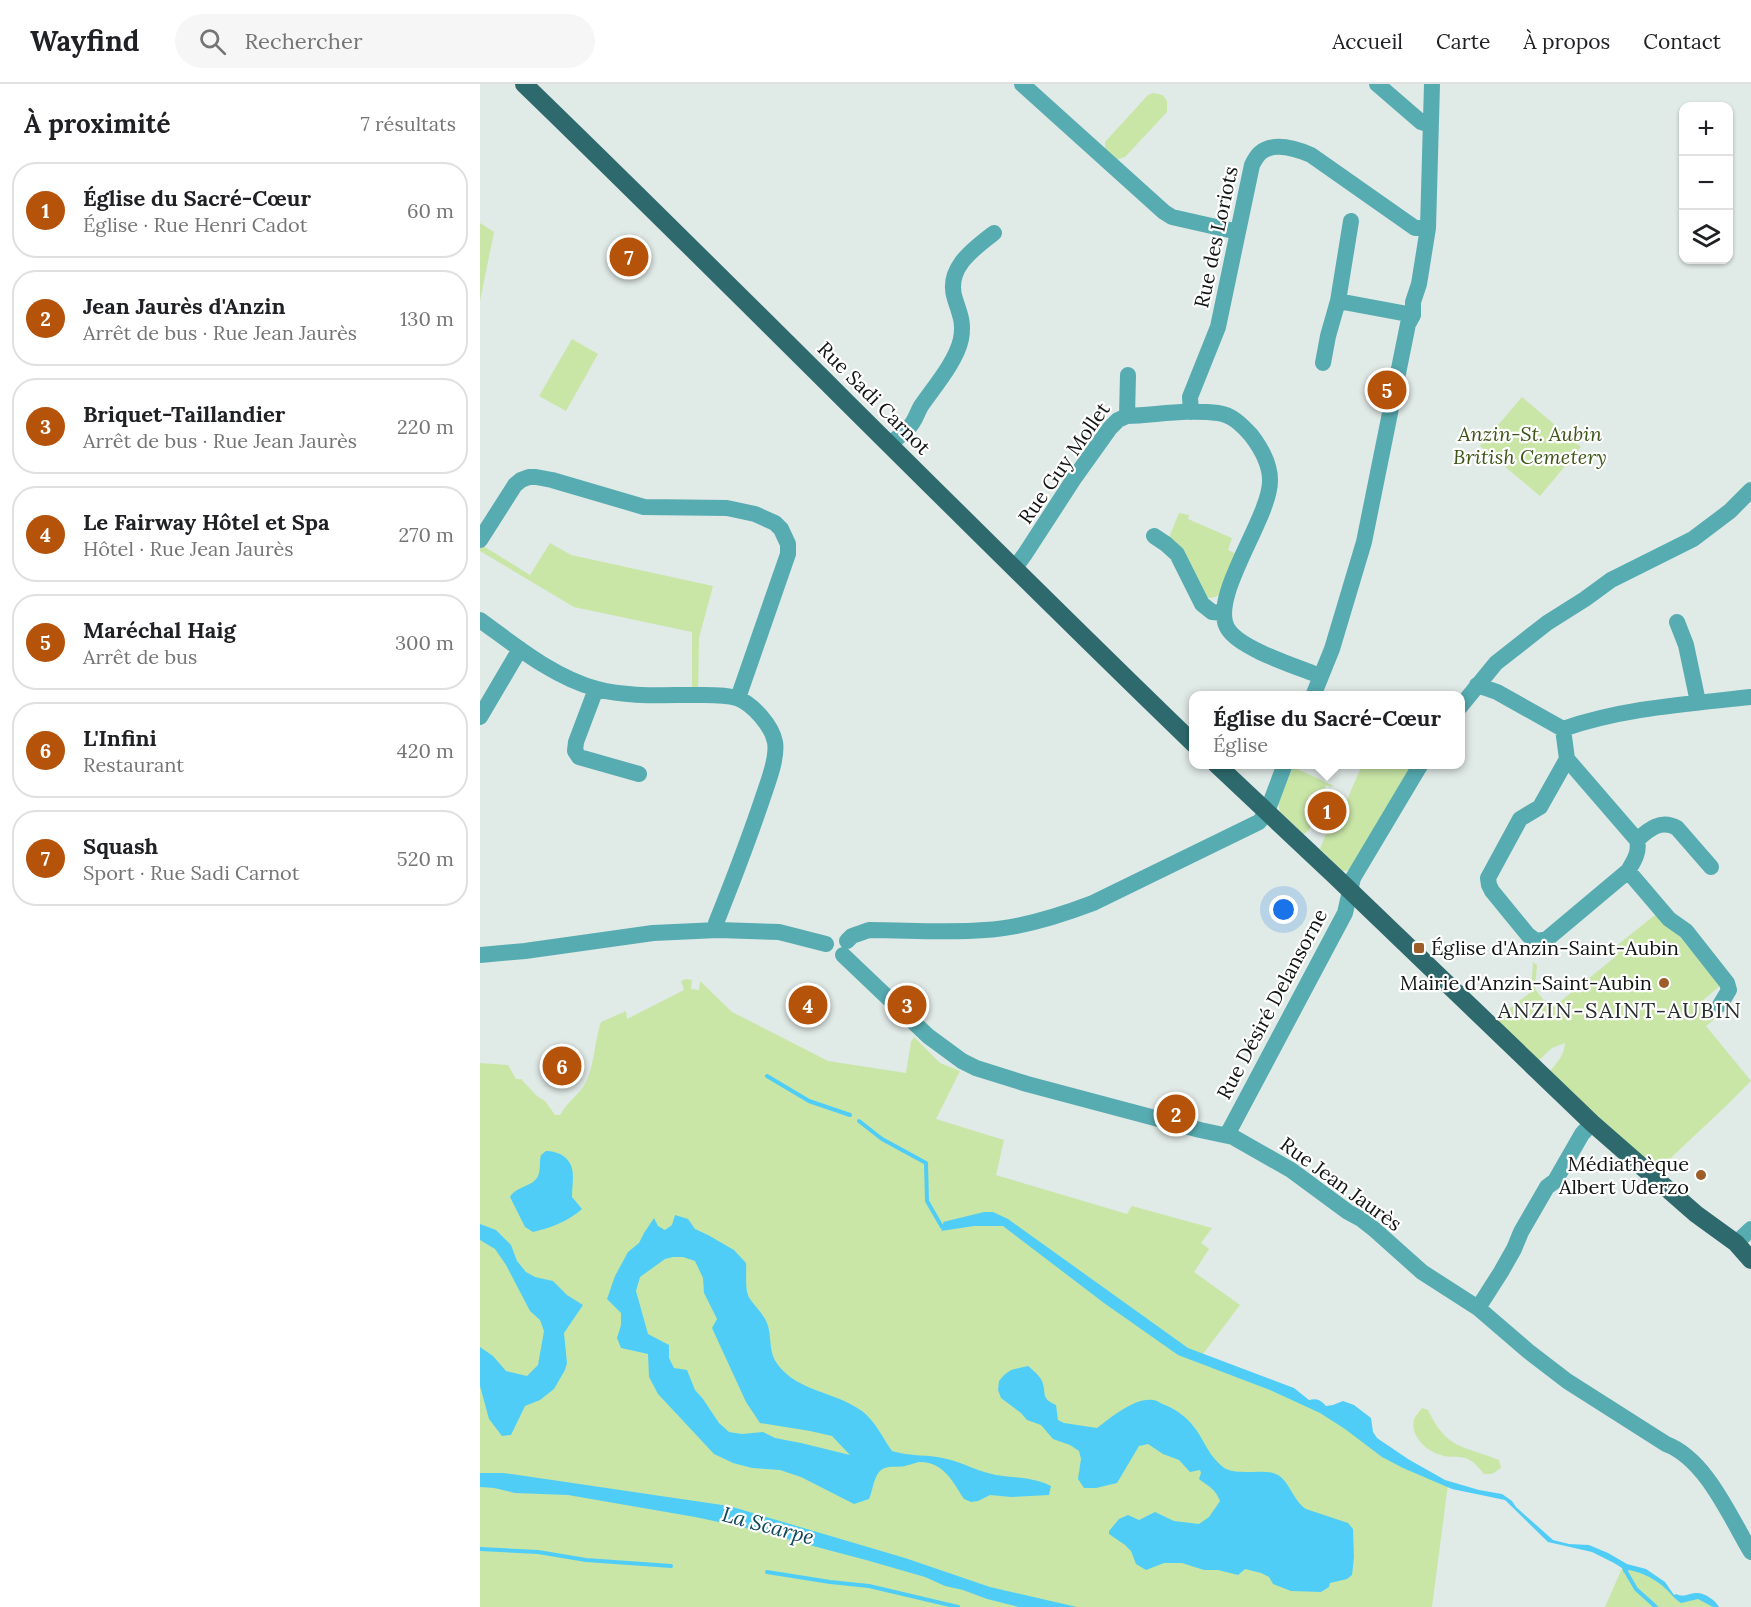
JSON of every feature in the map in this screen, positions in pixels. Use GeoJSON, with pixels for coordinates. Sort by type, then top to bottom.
{"type":"FeatureCollection","features":[{"type":"Feature","properties":{"kind":"main road","name":"Rue Sadi Carnot"},"geometry":{"type":"LineString","coordinates":[[524,84],[1189,739]]}},
{"type":"Feature","properties":{"kind":"main road"},"geometry":{"type":"LineString","coordinates":[[1220,769],[1592,1123],[1696,1214],[1736,1243],[1751,1260]]}},
{"type":"Feature","properties":{"kind":"street"},"geometry":{"type":"LineString","coordinates":[[1022,84],[1164,212],[1172,217],[1238,232]]}},
{"type":"Feature","properties":{"kind":"street"},"geometry":{"type":"LineString","coordinates":[[1377,84],[1421,122],[1430,125]]}},
{"type":"Feature","properties":{"kind":"street"},"geometry":{"type":"LineString","coordinates":[[1314,691],[1332,649],[1364,542],[1407,324],[1413,315],[1413,302],[1419,284],[1428,228],[1432,84]]}},
{"type":"Feature","properties":{"kind":"street","name":"Rue des Loriots"},"geometry":{"type":"LineString","coordinates":[[1191,412],[1190,397],[1218,327],[1252,165],[1261,153],[1270,148],[1279,147],[1299,149],[1415,228],[1428,228]]}},
{"type":"Feature","properties":{"kind":"street"},"geometry":{"type":"LineString","coordinates":[[1323,363],[1338,301],[1351,222]]}},
{"type":"Feature","properties":{"kind":"street"},"geometry":{"type":"LineString","coordinates":[[889,445],[911,426],[920,408],[954,358],[961,340],[962,316],[954,296],[954,278],[962,261],[994,233]]}},
{"type":"Feature","properties":{"kind":"street"},"geometry":{"type":"LineString","coordinates":[[1338,301],[1413,315]]}},
{"type":"Feature","properties":{"kind":"street","name":"Rue Guy Mollet"},"geometry":{"type":"LineString","coordinates":[[1014,568],[1110,428],[1118,420],[1127,416],[1128,375]]}},
{"type":"Feature","properties":{"kind":"street"},"geometry":{"type":"LineString","coordinates":[[1127,416],[1191,412],[1219,413],[1241,424],[1257,444],[1267,462],[1270,478],[1269,494],[1224,602],[1223,613],[1227,628],[1234,637],[1247,646],[1320,676]]}},
{"type":"Feature","properties":{"kind":"street"},"geometry":{"type":"LineString","coordinates":[[480,540],[515,485],[530,477],[552,480],[644,507],[727,508],[755,514],[775,523],[782,529],[785,536],[788,554],[738,698]]}},
{"type":"Feature","properties":{"kind":"street"},"geometry":{"type":"LineString","coordinates":[[1465,702],[1496,663],[1547,623],[1611,580],[1693,539],[1730,511],[1751,490]]}},
{"type":"Feature","properties":{"kind":"street"},"geometry":{"type":"LineString","coordinates":[[1154,536],[1177,554],[1202,604],[1212,612],[1223,613]]}},
{"type":"Feature","properties":{"kind":"street"},"geometry":{"type":"LineString","coordinates":[[480,620],[557,673],[596,689],[625,694],[708,695],[738,698],[760,714],[775,743],[772,770],[740,865],[716,923],[718,930],[653,933],[480,955]]}},
{"type":"Feature","properties":{"kind":"street"},"geometry":{"type":"LineString","coordinates":[[1677,622],[1686,645],[1698,702]]}},
{"type":"Feature","properties":{"kind":"street"},"geometry":{"type":"LineString","coordinates":[[480,717],[520,649]]}},
{"type":"Feature","properties":{"kind":"street"},"geometry":{"type":"LineString","coordinates":[[1478,685],[1497,692],[1563,729],[1625,712],[1751,697]]}},
{"type":"Feature","properties":{"kind":"street"},"geometry":{"type":"LineString","coordinates":[[596,689],[576,742],[570,749],[579,757],[630,768]]}},
{"type":"Feature","properties":{"kind":"street"},"geometry":{"type":"LineString","coordinates":[[1563,729],[1567,759],[1637,840],[1639,847],[1628,871],[1547,939],[1536,941],[1528,935],[1489,885],[1488,878],[1520,819],[1540,807],[1567,759]]}},
{"type":"Feature","properties":{"kind":"street"},"geometry":{"type":"LineString","coordinates":[[845,948],[852,936],[869,930],[986,930],[1024,924],[1093,903],[1256,824],[1267,812],[1283,769]]}},
{"type":"Feature","properties":{"kind":"street","name":"Rue Désiré Delansorne"},"geometry":{"type":"LineString","coordinates":[[1227,1135],[1345,913],[1354,875],[1419,769]]}},
{"type":"Feature","properties":{"kind":"street"},"geometry":{"type":"LineString","coordinates":[[1637,840],[1650,828],[1662,824],[1671,825],[1677,828],[1711,867]]}},
{"type":"Feature","properties":{"kind":"street"},"geometry":{"type":"LineString","coordinates":[[1628,871],[1669,919],[1686,931],[1727,982],[1729,990],[1720,1005]]}},
{"type":"Feature","properties":{"kind":"street","name":"Rue Jean Jaurès"},"geometry":{"type":"LineString","coordinates":[[718,930],[779,932],[826,944],[830,954],[836,957],[845,948],[928,1036],[962,1061],[976,1068],[1027,1084],[1200,1130],[1227,1135],[1268,1156],[1375,1230],[1422,1272],[1478,1308],[1567,1382],[1690,1458],[1707,1479],[1751,1552]]}},
{"type":"Feature","properties":{"kind":"street"},"geometry":{"type":"LineString","coordinates":[[1478,1308],[1501,1272],[1521,1232],[1548,1187],[1555,1181],[1582,1134],[1592,1123]]}},
{"type":"Feature","properties":{"kind":"street"},"geometry":{"type":"LineString","coordinates":[[1736,1243],[1751,1229]]}},
{"type":"Feature","properties":{"kind":"green space"},"geometry":{"type":"Polygon","coordinates":[[[1153,93],[1163,95],[1167,101],[1167,112],[1125,157],[1115,160],[1105,152],[1105,142],[1148,95],[1153,93]]]}},
{"type":"Feature","properties":{"kind":"green space"},"geometry":{"type":"Polygon","coordinates":[[[480,223],[494,232],[480,301],[480,223]]]}},
{"type":"Feature","properties":{"kind":"green space"},"geometry":{"type":"Polygon","coordinates":[[[572,339],[598,354],[566,411],[539,396],[572,339]]]}},
{"type":"Feature","properties":{"kind":"green space","name":"Anzin-St. Aubin British Cemetery"},"geometry":{"type":"Polygon","coordinates":[[[1522,397],[1581,447],[1540,496],[1480,446],[1522,397]]]}},
{"type":"Feature","properties":{"kind":"green space"},"geometry":{"type":"Polygon","coordinates":[[[1179,513],[1189,515],[1188,519],[1232,538],[1228,550],[1237,554],[1220,595],[1206,597],[1168,540],[1179,513]]]}},
{"type":"Feature","properties":{"kind":"green space"},"geometry":{"type":"Polygon","coordinates":[[[550,543],[571,555],[713,586],[699,638],[698,695],[692,689],[692,632],[574,607],[480,551],[480,544],[530,575],[550,543]]]}},
{"type":"Feature","properties":{"kind":"green space"},"geometry":{"type":"Polygon","coordinates":[[[1292,769],[1297,769],[1334,786],[1326,785],[1320,801],[1322,802],[1309,830],[1304,834],[1280,812],[1278,803],[1292,769]]]}},
{"type":"Feature","properties":{"kind":"green space"},"geometry":{"type":"Polygon","coordinates":[[[1360,769],[1412,769],[1351,870],[1343,871],[1320,849],[1334,814],[1339,811],[1343,799],[1347,800],[1360,769]]]}},
{"type":"Feature","properties":{"kind":"green space"},"geometry":{"type":"Polygon","coordinates":[[[1655,915],[1676,932],[1720,986],[1702,1001],[1716,1018],[1706,1026],[1751,1081],[1658,1170],[1549,1072],[1562,1056],[1565,1043],[1552,1048],[1538,1061],[1496,1019],[1531,992],[1533,962],[1537,965],[1535,989],[1551,1009],[1615,957],[1610,951],[1655,915]]]}},
{"type":"Feature","properties":{"kind":"green space"},"geometry":{"type":"Polygon","coordinates":[[[692,980],[691,989],[699,990],[700,981],[732,1012],[828,1061],[906,1073],[911,1042],[914,1037],[940,1063],[960,1071],[936,1119],[1004,1140],[996,1175],[1127,1214],[1132,1206],[1212,1228],[1201,1243],[1209,1249],[1194,1272],[1240,1305],[1203,1354],[1367,1436],[1448,1484],[1432,1607],[480,1607],[480,1063],[508,1065],[516,1079],[521,1079],[545,1101],[555,1115],[560,1115],[586,1082],[601,1022],[626,1011],[627,1019],[684,990],[681,981],[692,980]]]}},
{"type":"Feature","properties":{"kind":"green space"},"geometry":{"type":"Polygon","coordinates":[[[1422,1408],[1428,1410],[1442,1433],[1449,1439],[1465,1448],[1499,1460],[1501,1468],[1492,1474],[1484,1474],[1476,1464],[1468,1459],[1444,1456],[1430,1451],[1417,1437],[1413,1426],[1422,1408]]]}},
{"type":"Feature","properties":{"kind":"green space"},"geometry":{"type":"Polygon","coordinates":[[[1623,1566],[1644,1571],[1683,1599],[1693,1596],[1716,1607],[1605,1607],[1623,1566]]]}},
{"type":"Feature","properties":{"kind":"water"},"geometry":{"type":"Polygon","coordinates":[[[546,1151],[560,1154],[569,1162],[573,1172],[572,1197],[582,1209],[559,1224],[533,1232],[525,1227],[510,1197],[536,1180],[541,1155],[546,1151]]]}},
{"type":"Feature","properties":{"kind":"water"},"geometry":{"type":"Polygon","coordinates":[[[993,1212],[1008,1219],[1188,1348],[1294,1388],[1309,1400],[1319,1400],[1326,1406],[1343,1401],[1354,1405],[1371,1418],[1373,1432],[1377,1438],[1445,1480],[1502,1494],[1553,1540],[1589,1545],[1627,1564],[1646,1569],[1665,1582],[1674,1595],[1700,1593],[1710,1597],[1719,1607],[1713,1607],[1698,1599],[1681,1603],[1658,1583],[1644,1575],[1629,1570],[1624,1573],[1622,1568],[1592,1552],[1548,1542],[1505,1500],[1452,1489],[1403,1468],[1382,1457],[1320,1413],[1270,1390],[1178,1355],[1104,1303],[1003,1226],[974,1226],[941,1231],[944,1226],[943,1222],[993,1212]]]}},
{"type":"Feature","properties":{"kind":"water"},"geometry":{"type":"Polygon","coordinates":[[[675,1215],[688,1219],[695,1229],[734,1250],[746,1263],[748,1295],[767,1322],[773,1355],[778,1365],[796,1381],[862,1411],[875,1425],[892,1451],[940,1457],[990,1474],[1037,1481],[1051,1486],[1049,1495],[1011,1497],[990,1495],[971,1502],[964,1499],[941,1469],[935,1465],[919,1462],[882,1470],[875,1478],[869,1499],[854,1504],[801,1477],[780,1470],[752,1468],[733,1463],[714,1454],[658,1394],[649,1377],[648,1354],[621,1348],[617,1338],[621,1325],[621,1313],[607,1299],[615,1276],[628,1252],[639,1243],[654,1218],[658,1226],[665,1230],[672,1225],[675,1215]],[[683,1257],[665,1259],[640,1277],[636,1291],[648,1334],[669,1345],[669,1358],[674,1368],[687,1370],[695,1390],[719,1423],[729,1432],[742,1434],[763,1432],[775,1438],[850,1455],[832,1436],[760,1423],[746,1402],[712,1328],[717,1319],[704,1293],[703,1278],[695,1261],[683,1257]]]}},
{"type":"Feature","properties":{"kind":"water"},"geometry":{"type":"Polygon","coordinates":[[[480,1224],[496,1230],[511,1245],[517,1261],[526,1272],[535,1277],[553,1281],[567,1295],[583,1305],[564,1333],[567,1363],[565,1370],[554,1389],[540,1400],[525,1406],[511,1435],[502,1436],[489,1419],[480,1386],[480,1347],[493,1356],[506,1371],[527,1376],[538,1365],[544,1331],[540,1320],[530,1311],[495,1249],[480,1240],[480,1224]]]}},
{"type":"Feature","properties":{"kind":"water"},"geometry":{"type":"Polygon","coordinates":[[[1028,1366],[1041,1379],[1046,1398],[1056,1405],[1058,1420],[1064,1423],[1097,1428],[1131,1405],[1154,1400],[1175,1410],[1187,1419],[1223,1467],[1233,1471],[1267,1472],[1278,1475],[1306,1509],[1348,1523],[1353,1529],[1352,1575],[1347,1579],[1330,1583],[1329,1587],[1321,1592],[1291,1591],[1273,1584],[1269,1577],[1261,1573],[1245,1569],[1238,1575],[1218,1570],[1204,1570],[1182,1563],[1164,1563],[1146,1570],[1136,1564],[1131,1551],[1109,1534],[1119,1519],[1128,1515],[1139,1520],[1155,1512],[1174,1521],[1199,1524],[1209,1517],[1220,1501],[1216,1493],[1199,1479],[1200,1470],[1190,1472],[1179,1460],[1163,1454],[1148,1444],[1139,1446],[1117,1483],[1084,1488],[1078,1479],[1081,1459],[1079,1451],[1053,1439],[1041,1425],[1027,1420],[1001,1398],[998,1390],[999,1381],[1004,1375],[1011,1370],[1028,1366]]]}},
{"type":"Feature","properties":{"kind":"water","name":"La Scarpe"},"geometry":{"type":"Polygon","coordinates":[[[480,1473],[504,1473],[729,1506],[905,1558],[990,1587],[1077,1607],[1019,1607],[866,1560],[695,1517],[568,1495],[515,1493],[480,1487],[480,1473]]]}},
{"type":"Feature","properties":{"kind":"waterway"},"geometry":{"type":"LineString","coordinates":[[767,1076],[809,1101],[850,1115]]}},
{"type":"Feature","properties":{"kind":"waterway"},"geometry":{"type":"LineString","coordinates":[[859,1121],[882,1139],[926,1163],[927,1201],[942,1227],[948,1225]]}},
{"type":"Feature","properties":{"kind":"waterway"},"geometry":{"type":"LineString","coordinates":[[480,1549],[538,1552],[586,1560],[671,1566]]}},
{"type":"Feature","properties":{"kind":"waterway"},"geometry":{"type":"LineString","coordinates":[[1625,1570],[1636,1589],[1656,1607]]}},
{"type":"Feature","properties":{"kind":"waterway"},"geometry":{"type":"LineString","coordinates":[[767,1572],[869,1586],[958,1607]]}},
{"type":"Feature","properties":{"kind":"place","name":"Squash"},"geometry":{"type":"Point","coordinates":[629,257]}},
{"type":"Feature","properties":{"kind":"place","name":"Maréchal Haig"},"geometry":{"type":"Point","coordinates":[1387,390]}},
{"type":"Feature","properties":{"kind":"place","name":"Église du Sacré-Cœur"},"geometry":{"type":"Point","coordinates":[1327,811]}},
{"type":"Feature","properties":{"kind":"place","name":"Église d'Anzin-Saint-Aubin"},"geometry":{"type":"Point","coordinates":[1419,948]}},
{"type":"Feature","properties":{"kind":"place","name":"Mairie d'Anzin-Saint-Aubin"},"geometry":{"type":"Point","coordinates":[1664,983]}},
{"type":"Feature","properties":{"kind":"place","name":"Le Fairway Hôtel et Spa"},"geometry":{"type":"Point","coordinates":[808,1005]}},
{"type":"Feature","properties":{"kind":"place","name":"Briquet-Taillandier"},"geometry":{"type":"Point","coordinates":[907,1005]}},
{"type":"Feature","properties":{"kind":"place","name":"L'Infini"},"geometry":{"type":"Point","coordinates":[562,1066]}},
{"type":"Feature","properties":{"kind":"place","name":"Jean Jaurès d'Anzin"},"geometry":{"type":"Point","coordinates":[1176,1114]}},
{"type":"Feature","properties":{"kind":"place","name":"Médiathèque Albert Uderzo"},"geometry":{"type":"Point","coordinates":[1701,1175]}},
{"type":"Feature","properties":{"kind":"district","name":"ANZIN-SAINT-AUBIN"},"geometry":{"type":"Point","coordinates":[1620,1010]}}]}
